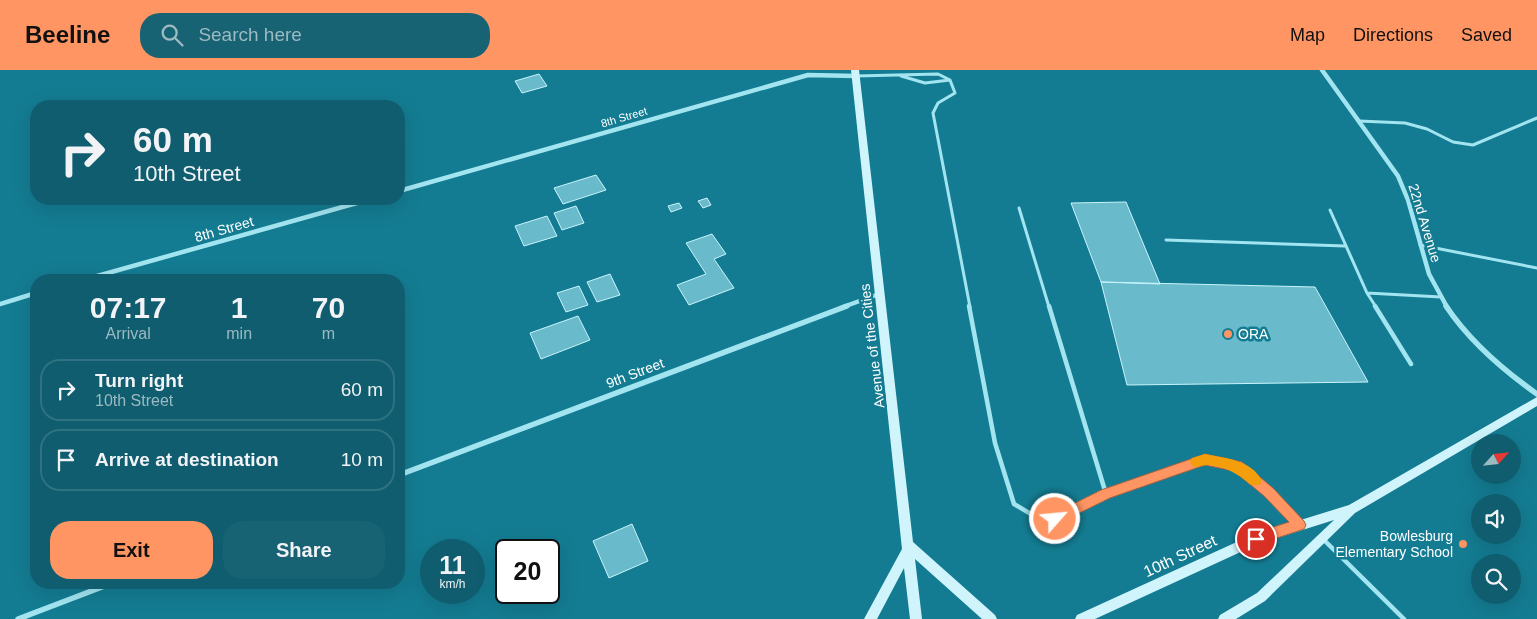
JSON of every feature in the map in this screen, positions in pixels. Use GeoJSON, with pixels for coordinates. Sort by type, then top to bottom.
{"type":"FeatureCollection","features":[{"type":"Feature","properties":{"kind":"street","name":"22nd Avenue"},"geometry":{"type":"LineString","coordinates":[[1322,70],[1398,176],[1408,195],[1420,245],[1430,276],[1442,297],[1486,355],[1513,378],[1537,394]]}},
{"type":"Feature","properties":{"kind":"street","name":"8th Street"},"geometry":{"type":"LineString","coordinates":[[405,189],[808,75],[856,73]]}},
{"type":"Feature","properties":{"kind":"street","name":"Avenue of the Cities"},"geometry":{"type":"LineString","coordinates":[[856,73],[879,294],[910,546],[916,619]]}},
{"type":"Feature","properties":{"kind":"street","name":"8th Street"},"geometry":{"type":"LineString","coordinates":[[104,274],[349,205]]}},
{"type":"Feature","properties":{"kind":"street","name":"9th Street"},"geometry":{"type":"LineString","coordinates":[[405,473],[879,294]]}},
{"type":"Feature","properties":{"kind":"street"},"geometry":{"type":"LineString","coordinates":[[0,304],[30,295]]}},
{"type":"Feature","properties":{"kind":"street","name":"10th Street"},"geometry":{"type":"LineString","coordinates":[[1081,619],[1256,539],[1352,509],[1537,401]]}},
{"type":"Feature","properties":{"kind":"street","name":"10th Street"},"geometry":{"type":"LineString","coordinates":[[1224,619],[1261,597],[1352,509]]}},
{"type":"Feature","properties":{"kind":"street"},"geometry":{"type":"LineString","coordinates":[[870,619],[910,546],[991,619]]}},
{"type":"Feature","properties":{"kind":"street"},"geometry":{"type":"LineString","coordinates":[[18,619],[97,589]]}},
{"type":"Feature","properties":{"kind":"lane"},"geometry":{"type":"LineString","coordinates":[[856,73],[900,76],[914,73],[938,74],[950,80],[955,93],[938,103],[933,113],[995,443],[1014,504],[1036,517],[1055,519],[1106,494],[1205,459],[1238,466],[1269,492],[1300,525]]}},
{"type":"Feature","properties":{"kind":"lane"},"geometry":{"type":"LineString","coordinates":[[900,76],[912,83],[937,84],[950,80]]}},
{"type":"Feature","properties":{"kind":"lane"},"geometry":{"type":"LineString","coordinates":[[1359,121],[1405,124],[1427,130],[1453,142],[1473,145],[1537,118]]}},
{"type":"Feature","properties":{"kind":"lane"},"geometry":{"type":"LineString","coordinates":[[1019,208],[1106,494]]}},
{"type":"Feature","properties":{"kind":"lane"},"geometry":{"type":"LineString","coordinates":[[1330,210],[1367,293],[1411,364]]}},
{"type":"Feature","properties":{"kind":"lane"},"geometry":{"type":"LineString","coordinates":[[1166,240],[1345,246]]}},
{"type":"Feature","properties":{"kind":"lane"},"geometry":{"type":"LineString","coordinates":[[1420,245],[1537,268]]}},
{"type":"Feature","properties":{"kind":"lane"},"geometry":{"type":"LineString","coordinates":[[1367,293],[1442,297]]}},
{"type":"Feature","properties":{"kind":"lane"},"geometry":{"type":"LineString","coordinates":[[1322,538],[1404,619]]}},
{"type":"Feature","properties":{"kind":"building"},"geometry":{"type":"Polygon","coordinates":[[[539,74],[547,86],[522,93],[515,81],[539,74]]]}},
{"type":"Feature","properties":{"kind":"building"},"geometry":{"type":"Polygon","coordinates":[[[596,175],[606,190],[563,204],[554,188],[596,175]]]}},
{"type":"Feature","properties":{"kind":"building"},"geometry":{"type":"Polygon","coordinates":[[[707,198],[711,205],[703,208],[698,201],[707,198]]]}},
{"type":"Feature","properties":{"kind":"building"},"geometry":{"type":"Polygon","coordinates":[[[1126,202],[1160,284],[1101,282],[1071,203],[1126,202]]]}},
{"type":"Feature","properties":{"kind":"building"},"geometry":{"type":"Polygon","coordinates":[[[679,203],[682,208],[671,212],[668,206],[679,203]]]}},
{"type":"Feature","properties":{"kind":"building"},"geometry":{"type":"Polygon","coordinates":[[[576,206],[584,223],[562,230],[554,213],[576,206]]]}},
{"type":"Feature","properties":{"kind":"building"},"geometry":{"type":"Polygon","coordinates":[[[547,216],[557,236],[524,246],[515,226],[547,216]]]}},
{"type":"Feature","properties":{"kind":"building"},"geometry":{"type":"Polygon","coordinates":[[[712,234],[726,254],[714,259],[734,288],[689,305],[677,285],[706,274],[686,243],[712,234]]]}},
{"type":"Feature","properties":{"kind":"building"},"geometry":{"type":"Polygon","coordinates":[[[610,274],[620,295],[597,302],[587,282],[610,274]]]}},
{"type":"Feature","properties":{"kind":"building","name":"ORA"},"geometry":{"type":"Polygon","coordinates":[[[1101,282],[1315,287],[1368,382],[1127,385],[1101,282]]]}},
{"type":"Feature","properties":{"kind":"building"},"geometry":{"type":"Polygon","coordinates":[[[579,286],[588,305],[566,312],[557,293],[579,286]]]}},
{"type":"Feature","properties":{"kind":"building"},"geometry":{"type":"Polygon","coordinates":[[[578,316],[590,340],[541,359],[530,333],[578,316]]]}},
{"type":"Feature","properties":{"kind":"building"},"geometry":{"type":"Polygon","coordinates":[[[632,524],[648,561],[609,578],[593,541],[632,524]]]}},
{"type":"Feature","properties":{"kind":"slow traffic"},"geometry":{"type":"LineString","coordinates":[[1197,462],[1205,459],[1238,466],[1255,481]]}},
{"type":"Feature","properties":{"kind":"place","name":"ORA"},"geometry":{"type":"Point","coordinates":[1228,334]}},
{"type":"Feature","properties":{"kind":"place","name":"Bowlesburg Elementary School"},"geometry":{"type":"Point","coordinates":[1463,544]}},
{"type":"Feature","properties":{"kind":"route"},"geometry":{"type":"LineString","coordinates":[[1055,519],[1106,494],[1205,459],[1238,466],[1269,492],[1300,525],[1256,539]]}}]}
